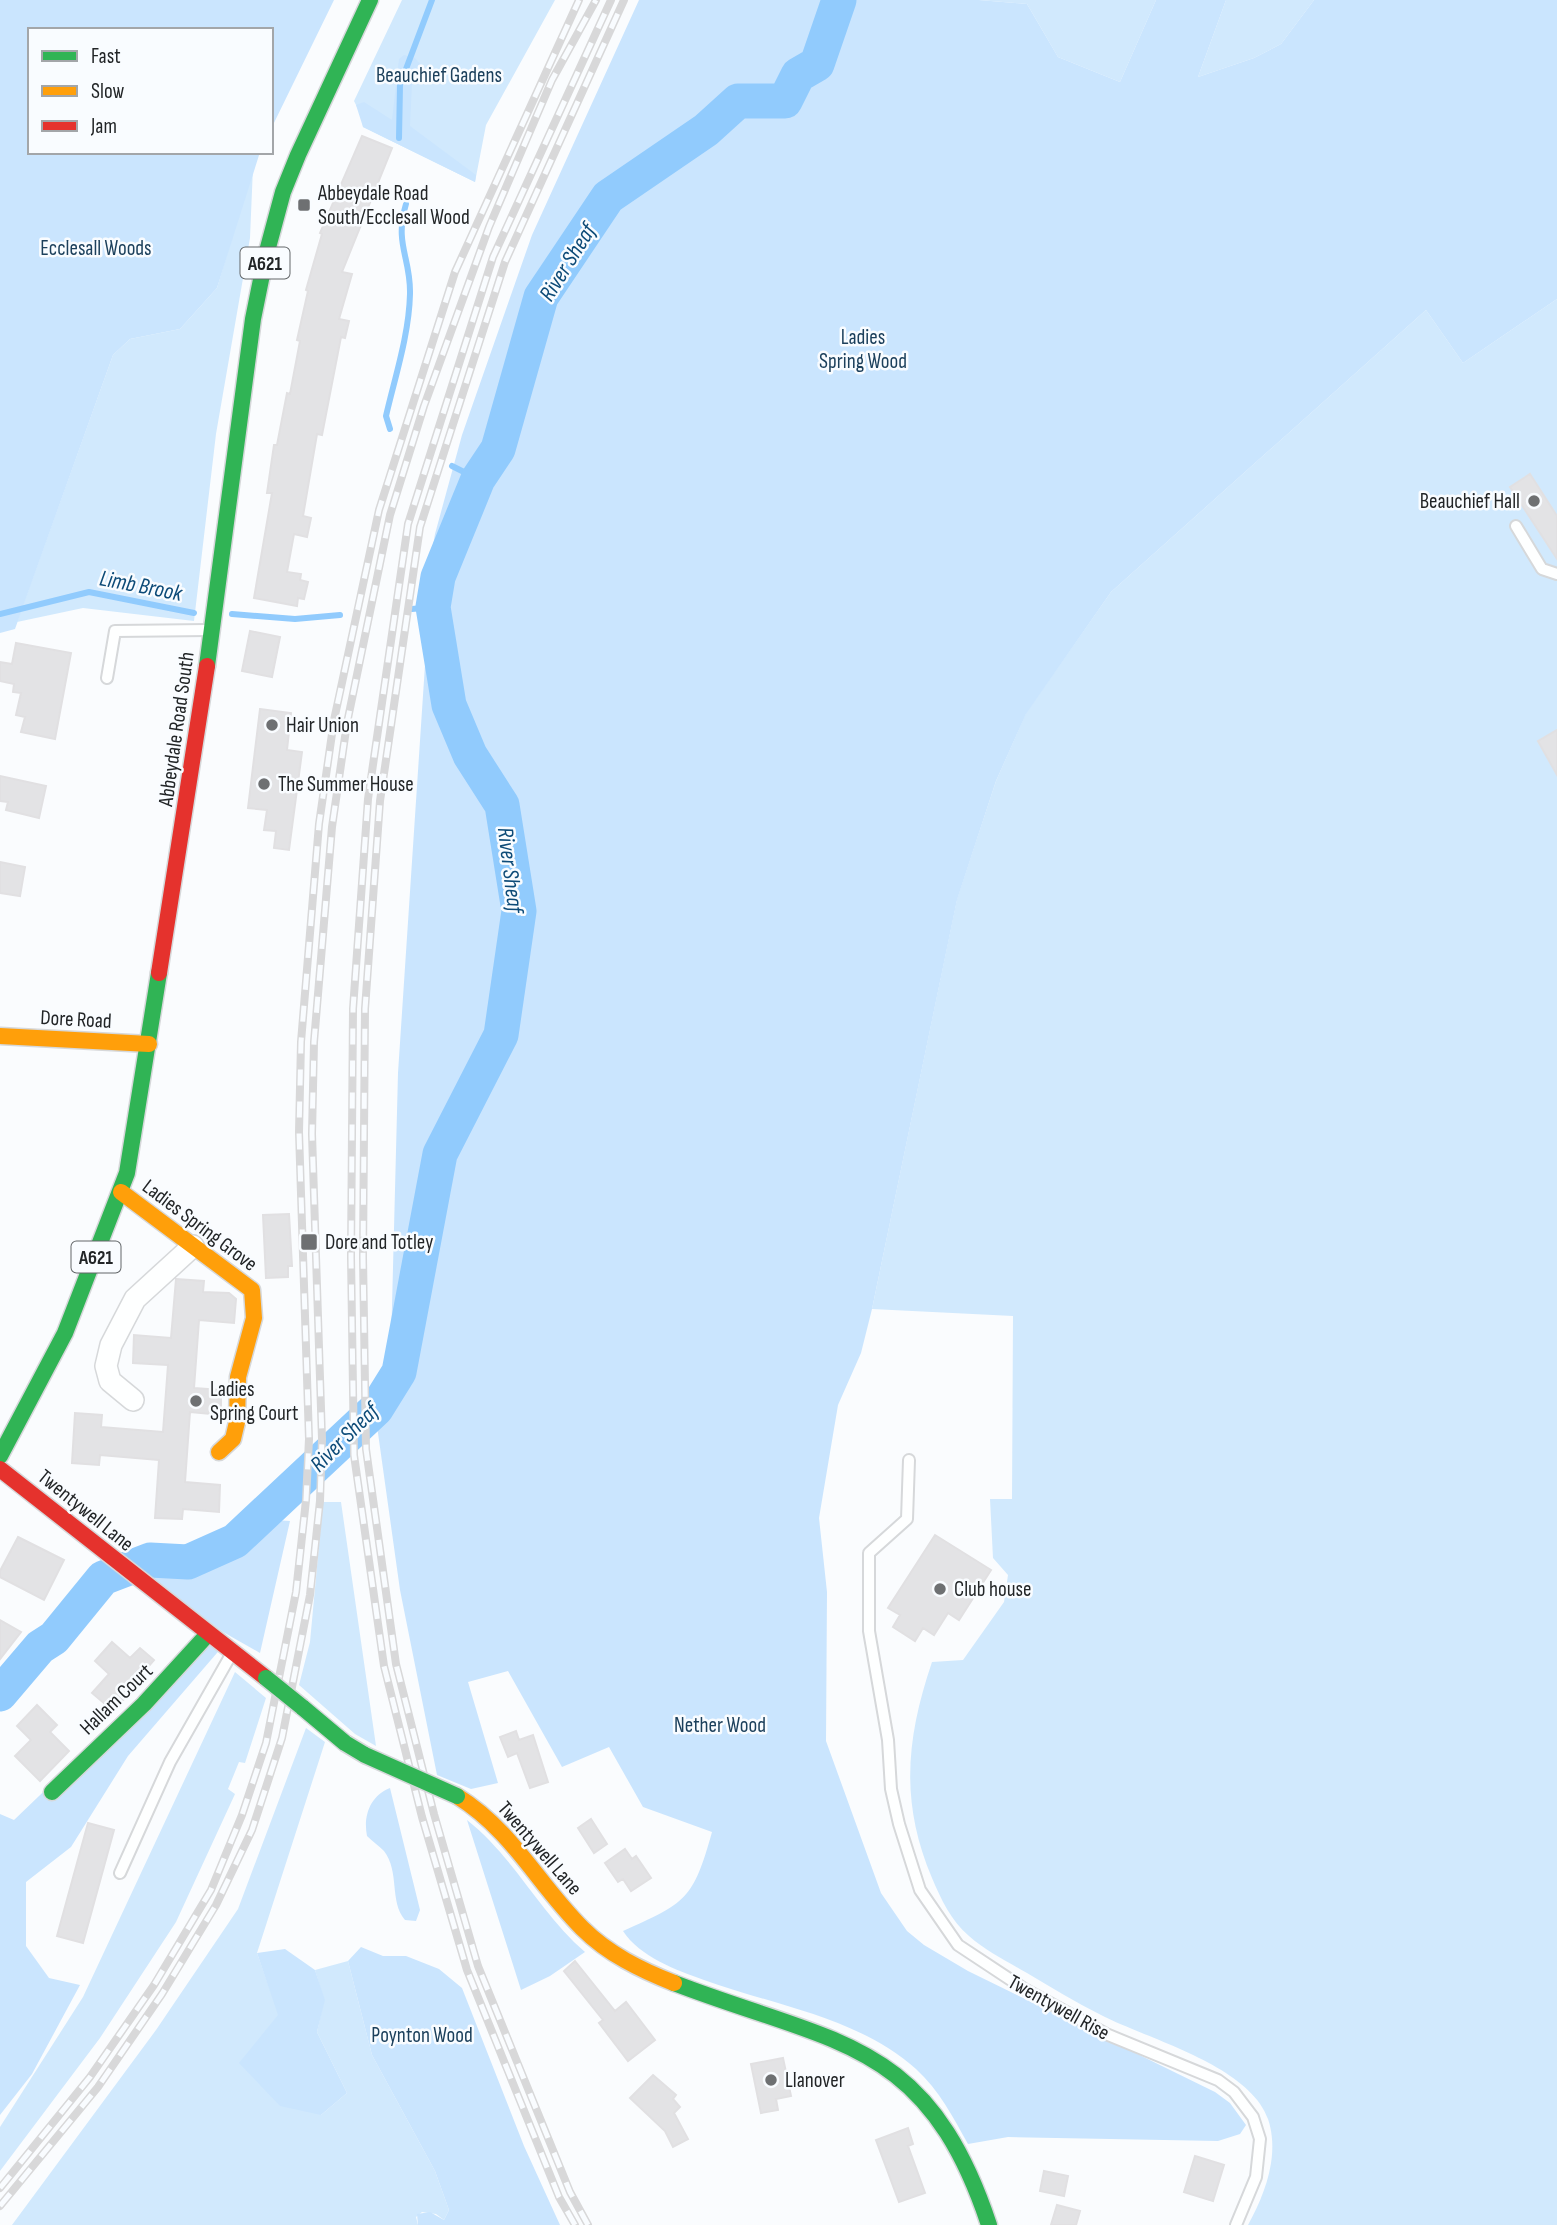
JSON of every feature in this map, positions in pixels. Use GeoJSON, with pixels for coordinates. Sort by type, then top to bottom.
{"type":"FeatureCollection","features":[{"type":"Feature","properties":{"kind":"street","name":"Abbeydale Road South"},"geometry":{"type":"LineString","coordinates":[[0,1456],[65,1333],[121,1192],[138,1119],[253,319],[266,255],[283,192],[298,155],[370,0]]}},
{"type":"Feature","properties":{"kind":"street","name":"Dore Road"},"geometry":{"type":"LineString","coordinates":[[0,1036],[149,1044]]}},
{"type":"Feature","properties":{"kind":"street","name":"Ladies Spring Grove"},"geometry":{"type":"LineString","coordinates":[[121,1192],[252,1290],[254,1318],[238,1377],[237,1422],[233,1439],[219,1452]]}},
{"type":"Feature","properties":{"kind":"street"},"geometry":{"type":"LineString","coordinates":[[133,1400],[110,1381],[106,1367],[111,1345],[135,1299],[193,1246]]}},
{"type":"Feature","properties":{"kind":"street","name":"Twentywell Lane"},"geometry":{"type":"LineString","coordinates":[[0,1469],[345,1743],[365,1755],[457,1796],[481,1811],[504,1832],[572,1918],[607,1949],[668,1982],[831,2036],[899,2074],[918,2091],[950,2133],[975,2185],[989,2225]]}},
{"type":"Feature","properties":{"kind":"street","name":"Hallam Court"},"geometry":{"type":"LineString","coordinates":[[52,1793],[99,1744],[144,1704],[208,1634]]}},
{"type":"Feature","properties":{"kind":"lane"},"geometry":{"type":"LineString","coordinates":[[1516,526],[1542,569],[1557,574]]}},
{"type":"Feature","properties":{"kind":"lane"},"geometry":{"type":"LineString","coordinates":[[107,678],[116,631],[210,630]]}},
{"type":"Feature","properties":{"kind":"lane","name":"Twentywell Rise"},"geometry":{"type":"LineString","coordinates":[[909,1460],[907,1519],[869,1553],[869,1631],[888,1741],[895,1807],[911,1868],[928,1904],[958,1945],[1026,1990],[1106,2034],[1217,2080],[1234,2092],[1253,2118],[1260,2139],[1251,2194],[1236,2225]]}},
{"type":"Feature","properties":{"kind":"lane"},"geometry":{"type":"LineString","coordinates":[[120,1872],[170,1762],[232,1653]]}},
{"type":"Feature","properties":{"kind":"green space","name":"Ecclesall Woods"},"geometry":{"type":"Polygon","coordinates":[[[0,0],[334,0],[273,125],[273,28],[28,28],[28,154],[259,154],[217,288],[180,329],[130,339],[113,355],[15,629],[0,633],[0,0]]]}},
{"type":"Feature","properties":{"kind":"green space","name":"Beauchief Gadens"},"geometry":{"type":"Polygon","coordinates":[[[402,0],[555,0],[486,125],[475,182],[363,127],[362,117],[354,101],[402,0]]]}},
{"type":"Feature","properties":{"kind":"green space","name":"Ladies Spring Wood"},"geometry":{"type":"Polygon","coordinates":[[[639,0],[979,0],[1027,4],[1058,57],[1120,82],[1156,0],[1226,0],[1198,77],[1254,58],[1281,44],[1314,0],[1557,0],[1557,299],[1463,363],[1426,310],[1111,592],[1026,714],[996,781],[957,900],[872,1309],[861,1353],[838,1405],[819,1518],[827,1592],[826,1741],[881,1893],[907,1931],[924,1945],[968,1971],[1215,2092],[1230,2103],[1246,2125],[1240,2134],[1218,2141],[1008,2137],[968,2144],[932,2086],[916,2069],[869,2037],[815,2015],[704,1980],[649,1955],[623,1931],[661,1913],[684,1896],[699,1872],[712,1832],[643,1807],[609,1747],[562,1767],[508,1671],[468,1682],[498,1783],[471,1789],[437,1775],[400,1590],[377,1426],[391,1345],[398,1073],[426,650],[422,608],[435,534],[462,435],[532,235],[639,0]]]}},
{"type":"Feature","properties":{"kind":"green space"},"geometry":{"type":"Polygon","coordinates":[[[979,0],[1156,0],[1120,82],[1058,57],[1027,4],[979,0]]]}},
{"type":"Feature","properties":{"kind":"green space"},"geometry":{"type":"Polygon","coordinates":[[[1226,0],[1314,0],[1281,44],[1254,58],[1198,77],[1226,0]]]}},
{"type":"Feature","properties":{"kind":"green space"},"geometry":{"type":"Polygon","coordinates":[[[404,55],[415,58],[422,66],[412,83],[410,126],[476,175],[475,182],[363,127],[356,105],[364,102],[392,120],[399,59],[404,55]]]}},
{"type":"Feature","properties":{"kind":"green space"},"geometry":{"type":"Polygon","coordinates":[[[253,167],[250,238],[216,434],[194,621],[83,608],[17,622],[113,355],[130,339],[180,329],[217,288],[253,167]]]}},
{"type":"Feature","properties":{"kind":"green space","name":"Beauchief Hall"},"geometry":{"type":"Polygon","coordinates":[[[1557,299],[1557,2225],[1248,2225],[1265,2187],[1271,2160],[1268,2119],[1257,2100],[1240,2083],[1219,2069],[1091,2010],[983,1947],[957,1924],[932,1878],[915,1823],[911,1797],[912,1744],[923,1690],[932,1662],[963,1660],[1004,1602],[1008,1575],[993,1558],[990,1499],[1012,1499],[1013,1316],[872,1309],[957,899],[996,781],[1026,713],[1111,592],[1426,310],[1463,363],[1557,299]]]}},
{"type":"Feature","properties":{"kind":"green space"},"geometry":{"type":"Polygon","coordinates":[[[323,1502],[341,1502],[376,1746],[355,1734],[299,1685],[310,1642],[323,1502]]]}},
{"type":"Feature","properties":{"kind":"green space"},"geometry":{"type":"Polygon","coordinates":[[[259,1519],[290,1521],[260,1653],[223,1632],[143,1572],[150,1560],[188,1562],[235,1541],[259,1519]]]}},
{"type":"Feature","properties":{"kind":"green space"},"geometry":{"type":"Polygon","coordinates":[[[208,1634],[223,1646],[128,1756],[71,1847],[26,1882],[26,1946],[49,1978],[80,1985],[32,2074],[0,2115],[0,1814],[14,1820],[208,1634]]]}},
{"type":"Feature","properties":{"kind":"green space"},"geometry":{"type":"Polygon","coordinates":[[[235,1672],[266,1698],[245,1763],[239,1762],[228,1789],[235,1794],[176,1922],[100,2038],[0,2171],[0,2127],[83,1997],[235,1672]]]}},
{"type":"Feature","properties":{"kind":"green space"},"geometry":{"type":"Polygon","coordinates":[[[306,1728],[325,1742],[257,1953],[279,2015],[321,2115],[347,2093],[317,2032],[324,2000],[315,1970],[348,1961],[372,2055],[435,2171],[449,2210],[444,2220],[436,2214],[422,2212],[416,2217],[418,2225],[12,2225],[156,2030],[238,1909],[306,1728]]]}},
{"type":"Feature","properties":{"kind":"green space"},"geometry":{"type":"Polygon","coordinates":[[[390,1788],[420,1910],[416,1921],[405,1920],[400,1912],[389,1859],[367,1836],[367,1814],[373,1801],[390,1788]]]}},
{"type":"Feature","properties":{"kind":"green space"},"geometry":{"type":"Polygon","coordinates":[[[467,1820],[499,1851],[554,1920],[585,1952],[550,1976],[521,1990],[467,1820]]]}},
{"type":"Feature","properties":{"kind":"green space","name":"Poynton Wood"},"geometry":{"type":"Polygon","coordinates":[[[361,1947],[383,1956],[406,1956],[439,1969],[462,1988],[524,2146],[560,2225],[418,2225],[417,2214],[430,2212],[444,2220],[449,2210],[435,2171],[372,2055],[348,1961],[361,1947]]]}},
{"type":"Feature","properties":{"kind":"green space"},"geometry":{"type":"Polygon","coordinates":[[[285,1949],[315,1970],[325,2000],[317,2032],[347,2093],[321,2115],[280,2106],[239,2063],[278,2015],[257,1953],[285,1949]]]}},
{"type":"Feature","properties":{"kind":"building"},"geometry":{"type":"Polygon","coordinates":[[[362,136],[392,148],[342,272],[352,274],[339,319],[349,321],[345,338],[341,337],[322,435],[317,434],[303,516],[311,518],[307,537],[294,534],[287,572],[301,574],[300,580],[308,582],[304,599],[298,598],[297,606],[254,598],[272,493],[267,493],[274,445],[277,445],[287,393],[290,394],[300,341],[297,340],[308,291],[306,290],[322,234],[320,233],[362,136]]]}},
{"type":"Feature","properties":{"kind":"building","name":"Beauchief Hall"},"geometry":{"type":"Polygon","coordinates":[[[1530,474],[1557,516],[1557,559],[1510,487],[1530,474]]]}},
{"type":"Feature","properties":{"kind":"building"},"geometry":{"type":"Polygon","coordinates":[[[250,631],[280,637],[272,677],[242,671],[250,631]]]}},
{"type":"Feature","properties":{"kind":"building"},"geometry":{"type":"Polygon","coordinates":[[[16,643],[71,653],[55,739],[21,732],[25,717],[16,715],[21,693],[13,692],[14,684],[0,681],[0,662],[12,664],[16,643]]]}},
{"type":"Feature","properties":{"kind":"building"},"geometry":{"type":"Polygon","coordinates":[[[260,709],[291,713],[287,750],[302,752],[289,850],[274,848],[276,831],[264,830],[267,810],[248,808],[260,709]]]}},
{"type":"Feature","properties":{"kind":"building"},"geometry":{"type":"Polygon","coordinates":[[[1557,730],[1557,775],[1538,741],[1557,730]]]}},
{"type":"Feature","properties":{"kind":"building"},"geometry":{"type":"Polygon","coordinates":[[[0,776],[46,786],[39,818],[6,810],[8,802],[0,801],[0,776]]]}},
{"type":"Feature","properties":{"kind":"building"},"geometry":{"type":"Polygon","coordinates":[[[0,862],[25,867],[20,896],[0,893],[0,862]]]}},
{"type":"Feature","properties":{"kind":"building"},"geometry":{"type":"Polygon","coordinates":[[[289,1214],[292,1266],[288,1266],[288,1277],[266,1278],[263,1215],[289,1214]]]}},
{"type":"Feature","properties":{"kind":"building","name":"Ladies Spring Court"},"geometry":{"type":"Polygon","coordinates":[[[176,1279],[204,1281],[203,1292],[229,1293],[236,1299],[234,1323],[199,1320],[194,1388],[221,1390],[221,1415],[190,1412],[185,1482],[220,1485],[219,1512],[183,1509],[182,1519],[155,1518],[159,1460],[100,1455],[99,1465],[72,1463],[75,1413],[102,1415],[101,1427],[163,1432],[168,1365],[133,1363],[134,1335],[171,1338],[176,1279]]]}},
{"type":"Feature","properties":{"kind":"building","name":"Club house"},"geometry":{"type":"Polygon","coordinates":[[[935,1535],[991,1570],[959,1620],[948,1613],[934,1635],[923,1628],[915,1641],[893,1627],[900,1615],[888,1608],[935,1535]]]}},
{"type":"Feature","properties":{"kind":"building"},"geometry":{"type":"Polygon","coordinates":[[[18,1537],[64,1560],[44,1600],[0,1577],[0,1571],[18,1537]]]}},
{"type":"Feature","properties":{"kind":"building"},"geometry":{"type":"Polygon","coordinates":[[[0,1620],[21,1632],[0,1659],[0,1620]]]}},
{"type":"Feature","properties":{"kind":"building"},"geometry":{"type":"Polygon","coordinates":[[[112,1642],[130,1658],[140,1648],[154,1660],[129,1689],[132,1692],[112,1710],[92,1693],[109,1674],[95,1661],[112,1642]]]}},
{"type":"Feature","properties":{"kind":"building"},"geometry":{"type":"Polygon","coordinates":[[[37,1705],[57,1725],[50,1732],[69,1751],[40,1781],[15,1756],[31,1740],[17,1726],[37,1705]]]}},
{"type":"Feature","properties":{"kind":"building"},"geometry":{"type":"Polygon","coordinates":[[[516,1731],[519,1740],[533,1735],[548,1782],[530,1788],[517,1753],[508,1757],[500,1737],[516,1731]]]}},
{"type":"Feature","properties":{"kind":"building"},"geometry":{"type":"Polygon","coordinates":[[[591,1819],[607,1844],[594,1853],[578,1828],[591,1819]]]}},
{"type":"Feature","properties":{"kind":"building"},"geometry":{"type":"Polygon","coordinates":[[[88,1823],[114,1830],[83,1943],[57,1936],[88,1823]]]}},
{"type":"Feature","properties":{"kind":"building"},"geometry":{"type":"Polygon","coordinates":[[[625,1849],[632,1859],[636,1856],[651,1878],[631,1891],[623,1879],[618,1882],[605,1863],[625,1849]]]}},
{"type":"Feature","properties":{"kind":"building"},"geometry":{"type":"Polygon","coordinates":[[[575,1961],[615,2011],[626,2002],[655,2040],[628,2061],[599,2023],[603,2020],[564,1971],[575,1961]]]}},
{"type":"Feature","properties":{"kind":"building","name":"Llanover"},"geometry":{"type":"Polygon","coordinates":[[[783,2058],[791,2096],[776,2099],[778,2110],[761,2113],[751,2064],[783,2058]]]}},
{"type":"Feature","properties":{"kind":"building"},"geometry":{"type":"Polygon","coordinates":[[[653,2075],[676,2095],[673,2099],[680,2107],[674,2113],[688,2139],[673,2147],[665,2131],[630,2098],[653,2075]]]}},
{"type":"Feature","properties":{"kind":"building"},"geometry":{"type":"Polygon","coordinates":[[[908,2128],[913,2144],[908,2146],[925,2193],[899,2202],[876,2140],[908,2128]]]}},
{"type":"Feature","properties":{"kind":"building"},"geometry":{"type":"Polygon","coordinates":[[[1195,2156],[1224,2165],[1213,2201],[1184,2192],[1195,2156]]]}},
{"type":"Feature","properties":{"kind":"building"},"geometry":{"type":"Polygon","coordinates":[[[1044,2171],[1068,2176],[1064,2196],[1040,2191],[1044,2171]]]}},
{"type":"Feature","properties":{"kind":"building"},"geometry":{"type":"Polygon","coordinates":[[[1057,2205],[1080,2211],[1076,2225],[1051,2225],[1057,2205]]]}},
{"type":"Feature","properties":{"kind":"waterway"},"geometry":{"type":"LineString","coordinates":[[399,138],[400,85],[432,0]]}},
{"type":"Feature","properties":{"kind":"waterway","name":"River Sheaf"},"geometry":{"type":"LineString","coordinates":[[0,1694],[40,1647],[54,1638],[103,1578],[150,1560],[188,1562],[235,1541],[376,1409],[399,1372],[440,1154],[501,1035],[519,911],[502,805],[470,755],[449,705],[433,607],[438,577],[478,479],[498,449],[541,297],[608,197],[706,130],[738,101],[785,101],[798,75],[817,64],[839,0]]}},
{"type":"Feature","properties":{"kind":"waterway"},"geometry":{"type":"LineString","coordinates":[[390,429],[386,416],[409,309],[410,281],[402,241],[406,204]]}},
{"type":"Feature","properties":{"kind":"waterway"},"geometry":{"type":"LineString","coordinates":[[452,466],[478,479]]}},
{"type":"Feature","properties":{"kind":"waterway","name":"Limb Brook"},"geometry":{"type":"LineString","coordinates":[[0,614],[89,592],[194,613]]}},
{"type":"Feature","properties":{"kind":"waterway","name":"Limb Brook"},"geometry":{"type":"LineString","coordinates":[[412,609],[433,607]]}},
{"type":"Feature","properties":{"kind":"waterway","name":"Limb Brook"},"geometry":{"type":"LineString","coordinates":[[232,614],[295,619],[340,615]]}},
{"type":"Feature","properties":{"kind":"railway"},"geometry":{"type":"LineString","coordinates":[[0,2188],[90,2077],[154,1985],[211,1890],[242,1815],[266,1743],[296,1592],[306,1500],[309,1439],[299,1132],[301,1042],[319,824],[334,720],[379,510],[455,272],[579,0]]}},
{"type":"Feature","properties":{"kind":"railway"},"geometry":{"type":"LineString","coordinates":[[0,2206],[98,2087],[162,1994],[216,1905],[252,1830],[282,1738],[310,1595],[320,1501],[322,1439],[312,1134],[314,1042],[332,827],[347,723],[390,515],[424,406],[489,227],[552,80],[596,0]]}},
{"type":"Feature","properties":{"kind":"railway"},"geometry":{"type":"LineString","coordinates":[[575,2225],[559,2197],[467,1970],[422,1817],[384,1666],[354,1455],[351,1257],[353,1009],[368,799],[408,524],[493,257],[611,0]]}},
{"type":"Feature","properties":{"kind":"railway"},"geometry":{"type":"LineString","coordinates":[[588,2225],[570,2192],[478,1966],[434,1814],[396,1664],[366,1449],[363,1257],[365,1009],[380,801],[420,527],[505,262],[624,0]]}},
{"type":"Feature","properties":{"kind":"traffic: fast"},"geometry":{"type":"LineString","coordinates":[[207,666],[253,319],[266,255],[283,192],[298,155],[370,0]]}},
{"type":"Feature","properties":{"kind":"traffic: fast"},"geometry":{"type":"LineString","coordinates":[[0,1456],[65,1333],[127,1173],[159,973]]}},
{"type":"Feature","properties":{"kind":"traffic: fast"},"geometry":{"type":"LineString","coordinates":[[52,1792],[144,1704],[208,1634]]}},
{"type":"Feature","properties":{"kind":"traffic: fast"},"geometry":{"type":"LineString","coordinates":[[266,1678],[302,1707]]}},
{"type":"Feature","properties":{"kind":"traffic: fast"},"geometry":{"type":"LineString","coordinates":[[302,1707],[345,1743],[365,1755]]}},
{"type":"Feature","properties":{"kind":"traffic: fast"},"geometry":{"type":"LineString","coordinates":[[365,1755],[457,1796]]}},
{"type":"Feature","properties":{"kind":"traffic: fast"},"geometry":{"type":"LineString","coordinates":[[674,1983],[828,2038],[869,2057],[905,2083],[936,2117],[964,2163],[989,2225]]}},
{"type":"Feature","properties":{"kind":"traffic: slow"},"geometry":{"type":"LineString","coordinates":[[0,1036],[149,1044]]}},
{"type":"Feature","properties":{"kind":"traffic: slow"},"geometry":{"type":"LineString","coordinates":[[121,1192],[252,1290],[254,1318],[238,1377],[237,1422],[233,1439],[219,1452]]}},
{"type":"Feature","properties":{"kind":"traffic: slow"},"geometry":{"type":"LineString","coordinates":[[457,1796],[494,1825],[566,1911],[592,1937],[625,1960],[674,1983]]}},
{"type":"Feature","properties":{"kind":"traffic: jam"},"geometry":{"type":"LineString","coordinates":[[159,973],[207,666]]}},
{"type":"Feature","properties":{"kind":"traffic: jam"},"geometry":{"type":"LineString","coordinates":[[0,1469],[266,1678]]}},
{"type":"Feature","properties":{"kind":"place","name":"Abbeydale Road South/Ecclesall Wood"},"geometry":{"type":"Point","coordinates":[304,205]}},
{"type":"Feature","properties":{"kind":"place","name":"Beauchief Hall"},"geometry":{"type":"Point","coordinates":[1534,501]}},
{"type":"Feature","properties":{"kind":"place","name":"Hair Union"},"geometry":{"type":"Point","coordinates":[272,725]}},
{"type":"Feature","properties":{"kind":"place","name":"The Summer House"},"geometry":{"type":"Point","coordinates":[264,784]}},
{"type":"Feature","properties":{"kind":"place","name":"Dore and Totley"},"geometry":{"type":"Point","coordinates":[309,1242]}},
{"type":"Feature","properties":{"kind":"place","name":"Ladies Spring Court"},"geometry":{"type":"Point","coordinates":[196,1401]}},
{"type":"Feature","properties":{"kind":"place","name":"Club house"},"geometry":{"type":"Point","coordinates":[940,1589]}},
{"type":"Feature","properties":{"kind":"place","name":"Llanover"},"geometry":{"type":"Point","coordinates":[771,2080]}},
{"type":"Feature","properties":{"kind":"park label","name":"Nether Wood"},"geometry":{"type":"Point","coordinates":[720,1725]}}]}
